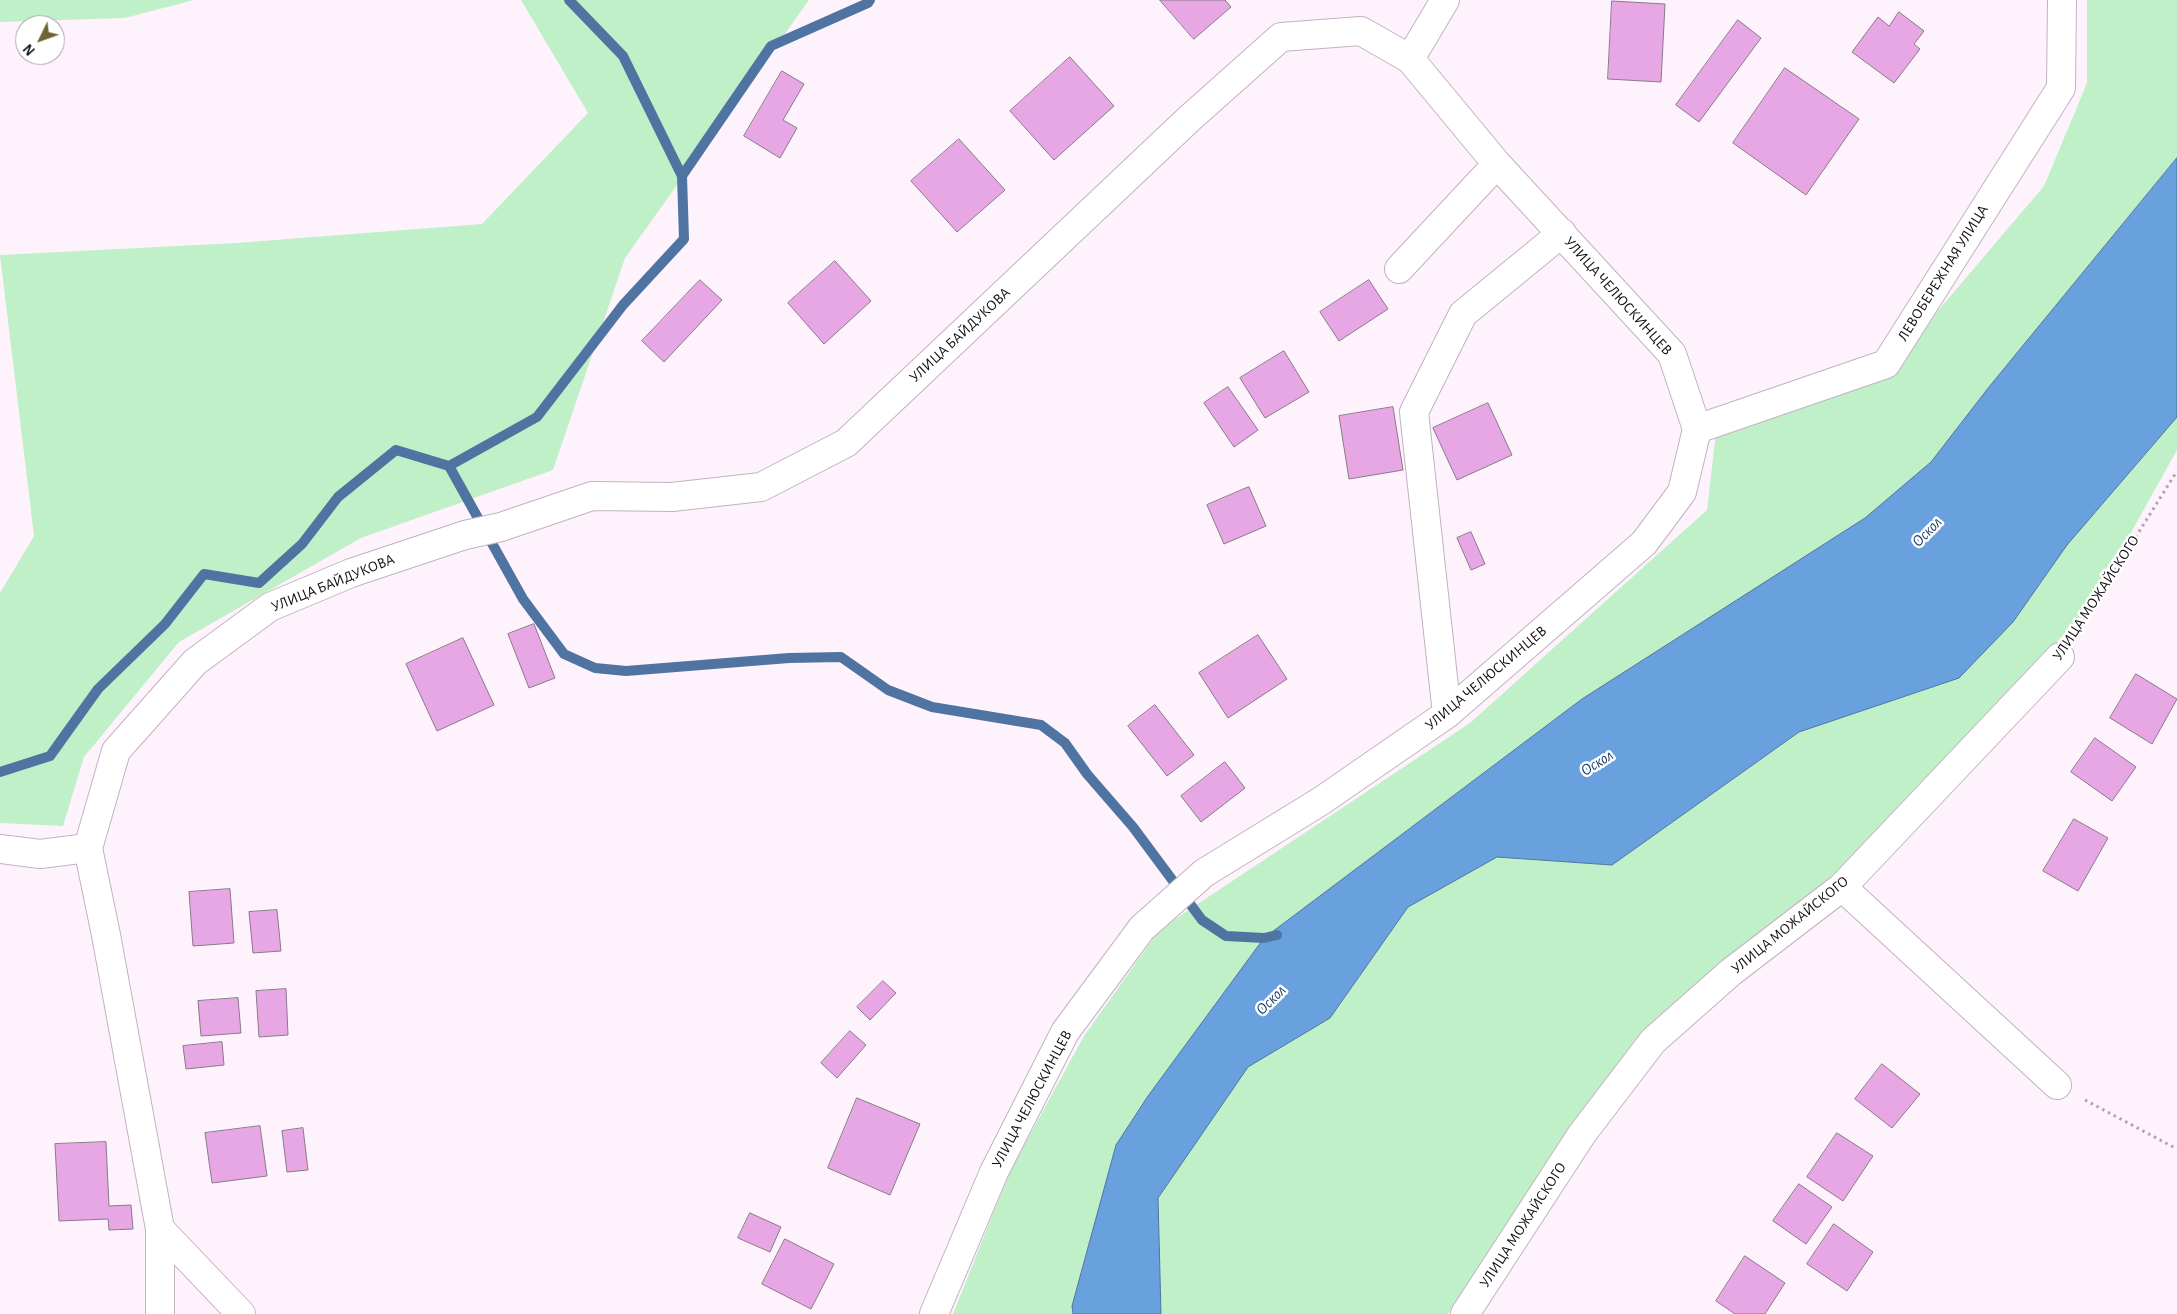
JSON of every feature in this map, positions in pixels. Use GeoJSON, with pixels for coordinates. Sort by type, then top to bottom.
{"type":"FeatureCollection","features":[{"type":"Feature","properties":{"kind":"street"},"geometry":{"type":"LineString","coordinates":[[1410,59],[1445,0]]}},
{"type":"Feature","properties":{"kind":"street","name":"ЛЕВОБЕРЕЖНАЯ УЛИЦА"},"geometry":{"type":"LineString","coordinates":[[1697,430],[1886,364],[2061,88],[2062,0]]}},
{"type":"Feature","properties":{"kind":"street","name":"УЛИЦА ЧЕЛЮСКИНЦЕВ"},"geometry":{"type":"LineString","coordinates":[[934,1314],[994,1172],[1066,1032],[1142,928],[1204,873],[1321,801],[1447,714],[1644,543],[1682,492],[1697,430],[1672,354],[1497,164],[1410,59],[1361,31]]}},
{"type":"Feature","properties":{"kind":"street","name":"УЛИЦА БАЙДУКОВА"},"geometry":{"type":"LineString","coordinates":[[88,848],[116,751],[195,662],[270,607],[351,573],[465,534],[501,527],[592,496],[672,497],[761,487],[846,443],[1190,118],[1281,37],[1361,31]]}},
{"type":"Feature","properties":{"kind":"street"},"geometry":{"type":"LineString","coordinates":[[1399,269],[1497,164]]}},
{"type":"Feature","properties":{"kind":"street"},"geometry":{"type":"LineString","coordinates":[[1447,714],[1414,412],[1463,314],[1562,233]]}},
{"type":"Feature","properties":{"kind":"street","name":"УЛИЦА МОЖАЙСКОГО"},"geometry":{"type":"LineString","coordinates":[[1466,1314],[1582,1134],[1653,1041],[1731,972],[1842,887],[2060,656]]}},
{"type":"Feature","properties":{"kind":"street"},"geometry":{"type":"LineString","coordinates":[[0,849],[40,854],[88,848],[160,1229],[160,1314]]}},
{"type":"Feature","properties":{"kind":"street"},"geometry":{"type":"LineString","coordinates":[[1842,887],[2057,1086]]}},
{"type":"Feature","properties":{"kind":"street"},"geometry":{"type":"LineString","coordinates":[[160,1229],[241,1314]]}},
{"type":"Feature","properties":{"kind":"path","name":"УЛИЦА МОЖАЙСКОГО"},"geometry":{"type":"LineString","coordinates":[[2060,656],[2177,472]]}},
{"type":"Feature","properties":{"kind":"path"},"geometry":{"type":"LineString","coordinates":[[2057,1086],[2177,1149]]}},
{"type":"Feature","properties":{"kind":"green space"},"geometry":{"type":"Polygon","coordinates":[[[0,0],[194,0],[125,18],[65,20],[65,15],[15,15],[15,22],[0,22],[0,0]]]}},
{"type":"Feature","properties":{"kind":"green space"},"geometry":{"type":"Polygon","coordinates":[[[521,0],[809,0],[625,258],[553,470],[361,538],[179,642],[84,757],[63,826],[0,823],[0,593],[34,536],[0,255],[236,243],[482,224],[588,113],[521,0]]]}},
{"type":"Feature","properties":{"kind":"green space"},"geometry":{"type":"Polygon","coordinates":[[[2087,0],[2177,0],[2177,158],[1989,387],[1931,462],[1865,518],[1582,699],[1264,938],[1148,1096],[1116,1145],[1072,1306],[1073,1314],[953,1314],[1010,1171],[1084,1036],[1160,929],[1470,723],[1707,510],[1716,432],[1885,373],[2044,186],[2087,83],[2087,0]]]}},
{"type":"Feature","properties":{"kind":"green space"},"geometry":{"type":"Polygon","coordinates":[[[2177,417],[2177,450],[2089,608],[1842,867],[1634,1041],[1448,1314],[1161,1314],[1158,1198],[1248,1067],[1330,1018],[1408,907],[1497,857],[1612,865],[1799,732],[1959,678],[2013,622],[2067,545],[2177,417]]]}},
{"type":"Feature","properties":{"kind":"water","name":"Оскол"},"geometry":{"type":"Polygon","coordinates":[[[2177,158],[2177,417],[2067,545],[2013,622],[1959,678],[1799,732],[1612,865],[1497,857],[1408,907],[1330,1018],[1248,1067],[1158,1198],[1161,1314],[1073,1314],[1072,1306],[1116,1145],[1148,1096],[1264,938],[1582,699],[1865,518],[1931,462],[1989,387],[2177,158]]]}},
{"type":"Feature","properties":{"kind":"building"},"geometry":{"type":"Polygon","coordinates":[[[1160,0],[1225,0],[1231,7],[1194,39],[1160,0]]]}},
{"type":"Feature","properties":{"kind":"building"},"geometry":{"type":"Polygon","coordinates":[[[1612,1],[1665,4],[1661,82],[1608,79],[1612,1]]]}},
{"type":"Feature","properties":{"kind":"building"},"geometry":{"type":"Polygon","coordinates":[[[1899,12],[1924,31],[1914,44],[1920,49],[1894,83],[1852,52],[1878,17],[1889,26],[1899,12]]]}},
{"type":"Feature","properties":{"kind":"building"},"geometry":{"type":"Polygon","coordinates":[[[1738,20],[1761,38],[1699,122],[1676,105],[1738,20]]]}},
{"type":"Feature","properties":{"kind":"building"},"geometry":{"type":"Polygon","coordinates":[[[1070,57],[1114,106],[1054,160],[1010,111],[1070,57]]]}},
{"type":"Feature","properties":{"kind":"building"},"geometry":{"type":"Polygon","coordinates":[[[1785,68],[1859,119],[1806,195],[1733,143],[1785,68]]]}},
{"type":"Feature","properties":{"kind":"building"},"geometry":{"type":"Polygon","coordinates":[[[782,71],[804,84],[783,120],[797,128],[780,158],[744,136],[782,71]]]}},
{"type":"Feature","properties":{"kind":"building"},"geometry":{"type":"Polygon","coordinates":[[[959,139],[1005,190],[957,232],[911,181],[959,139]]]}},
{"type":"Feature","properties":{"kind":"building"},"geometry":{"type":"Polygon","coordinates":[[[835,261],[871,301],[824,344],[788,303],[835,261]]]}},
{"type":"Feature","properties":{"kind":"building"},"geometry":{"type":"Polygon","coordinates":[[[700,280],[722,300],[664,362],[642,341],[700,280]]]}},
{"type":"Feature","properties":{"kind":"building"},"geometry":{"type":"Polygon","coordinates":[[[1369,280],[1388,309],[1339,341],[1320,312],[1369,280]]]}},
{"type":"Feature","properties":{"kind":"building"},"geometry":{"type":"Polygon","coordinates":[[[1284,351],[1309,392],[1265,418],[1240,378],[1284,351]]]}},
{"type":"Feature","properties":{"kind":"building"},"geometry":{"type":"Polygon","coordinates":[[[1228,387],[1258,430],[1234,447],[1204,403],[1228,387]]]}},
{"type":"Feature","properties":{"kind":"building"},"geometry":{"type":"Polygon","coordinates":[[[1488,403],[1512,455],[1457,480],[1433,428],[1488,403]]]}},
{"type":"Feature","properties":{"kind":"building"},"geometry":{"type":"Polygon","coordinates":[[[1393,407],[1403,470],[1349,479],[1339,416],[1393,407]]]}},
{"type":"Feature","properties":{"kind":"building"},"geometry":{"type":"Polygon","coordinates":[[[1249,487],[1266,526],[1224,544],[1207,505],[1249,487]]]}},
{"type":"Feature","properties":{"kind":"building"},"geometry":{"type":"Polygon","coordinates":[[[1471,532],[1485,564],[1471,570],[1457,538],[1471,532]]]}},
{"type":"Feature","properties":{"kind":"building"},"geometry":{"type":"Polygon","coordinates":[[[534,624],[555,678],[529,688],[508,634],[534,624]]]}},
{"type":"Feature","properties":{"kind":"building"},"geometry":{"type":"Polygon","coordinates":[[[1258,635],[1287,679],[1228,718],[1199,673],[1258,635]]]}},
{"type":"Feature","properties":{"kind":"building"},"geometry":{"type":"Polygon","coordinates":[[[463,638],[494,705],[437,731],[406,664],[463,638]]]}},
{"type":"Feature","properties":{"kind":"building"},"geometry":{"type":"Polygon","coordinates":[[[2136,674],[2177,699],[2152,744],[2110,718],[2136,674]]]}},
{"type":"Feature","properties":{"kind":"building"},"geometry":{"type":"Polygon","coordinates":[[[1155,705],[1194,755],[1167,776],[1128,726],[1155,705]]]}},
{"type":"Feature","properties":{"kind":"building"},"geometry":{"type":"Polygon","coordinates":[[[2095,738],[2136,767],[2112,801],[2071,772],[2095,738]]]}},
{"type":"Feature","properties":{"kind":"building"},"geometry":{"type":"Polygon","coordinates":[[[1225,762],[1245,788],[1201,822],[1181,796],[1225,762]]]}},
{"type":"Feature","properties":{"kind":"building"},"geometry":{"type":"Polygon","coordinates":[[[2074,819],[2108,838],[2078,891],[2043,871],[2074,819]]]}},
{"type":"Feature","properties":{"kind":"building"},"geometry":{"type":"Polygon","coordinates":[[[230,889],[234,943],[193,946],[189,892],[230,889]]]}},
{"type":"Feature","properties":{"kind":"building"},"geometry":{"type":"Polygon","coordinates":[[[277,910],[281,951],[253,953],[249,912],[277,910]]]}},
{"type":"Feature","properties":{"kind":"building"},"geometry":{"type":"Polygon","coordinates":[[[883,981],[896,993],[870,1020],[857,1007],[883,981]]]}},
{"type":"Feature","properties":{"kind":"building"},"geometry":{"type":"Polygon","coordinates":[[[286,989],[288,1035],[259,1037],[256,991],[286,989]]]}},
{"type":"Feature","properties":{"kind":"building"},"geometry":{"type":"Polygon","coordinates":[[[238,998],[241,1033],[201,1036],[198,1001],[238,998]]]}},
{"type":"Feature","properties":{"kind":"building"},"geometry":{"type":"Polygon","coordinates":[[[850,1031],[866,1045],[837,1078],[821,1063],[850,1031]]]}},
{"type":"Feature","properties":{"kind":"building"},"geometry":{"type":"Polygon","coordinates":[[[222,1042],[224,1065],[186,1069],[183,1046],[222,1042]]]}},
{"type":"Feature","properties":{"kind":"building"},"geometry":{"type":"Polygon","coordinates":[[[1882,1064],[1920,1094],[1892,1128],[1855,1099],[1882,1064]]]}},
{"type":"Feature","properties":{"kind":"building"},"geometry":{"type":"Polygon","coordinates":[[[857,1098],[920,1124],[890,1195],[828,1168],[857,1098]]]}},
{"type":"Feature","properties":{"kind":"building"},"geometry":{"type":"Polygon","coordinates":[[[260,1126],[267,1176],[212,1183],[205,1133],[260,1126]]]}},
{"type":"Feature","properties":{"kind":"building"},"geometry":{"type":"Polygon","coordinates":[[[303,1128],[308,1170],[287,1172],[282,1131],[303,1128]]]}},
{"type":"Feature","properties":{"kind":"building"},"geometry":{"type":"Polygon","coordinates":[[[1837,1133],[1873,1156],[1843,1201],[1807,1177],[1837,1133]]]}},
{"type":"Feature","properties":{"kind":"building"},"geometry":{"type":"Polygon","coordinates":[[[106,1142],[109,1206],[131,1205],[133,1229],[109,1230],[108,1219],[59,1221],[55,1144],[106,1142]]]}},
{"type":"Feature","properties":{"kind":"building"},"geometry":{"type":"Polygon","coordinates":[[[1799,1184],[1832,1207],[1806,1244],[1773,1221],[1799,1184]]]}},
{"type":"Feature","properties":{"kind":"building"},"geometry":{"type":"Polygon","coordinates":[[[750,1213],[781,1227],[770,1252],[738,1238],[750,1213]]]}},
{"type":"Feature","properties":{"kind":"building"},"geometry":{"type":"Polygon","coordinates":[[[1834,1224],[1873,1252],[1847,1291],[1807,1264],[1834,1224]]]}},
{"type":"Feature","properties":{"kind":"building"},"geometry":{"type":"Polygon","coordinates":[[[785,1239],[834,1264],[811,1309],[762,1284],[785,1239]]]}},
{"type":"Feature","properties":{"kind":"building"},"geometry":{"type":"Polygon","coordinates":[[[1745,1256],[1785,1283],[1765,1314],[1735,1314],[1716,1301],[1745,1256]]]}},
{"type":"Feature","properties":{"kind":"waterway"},"geometry":{"type":"LineString","coordinates":[[449,466],[537,417],[623,305],[684,239],[682,176],[623,56],[569,0]]}},
{"type":"Feature","properties":{"kind":"waterway"},"geometry":{"type":"LineString","coordinates":[[682,176],[771,46],[868,3],[870,0]]}},
{"type":"Feature","properties":{"kind":"waterway"},"geometry":{"type":"LineString","coordinates":[[0,772],[50,756],[98,689],[165,624],[204,574],[259,583],[302,544],[338,497],[396,450],[449,466],[523,599],[564,654],[595,668],[626,671],[789,658],[841,657],[888,690],[932,707],[1041,725],[1065,743],[1087,774],[1133,827],[1202,920],[1226,936],[1264,938],[1277,935]]}}]}
